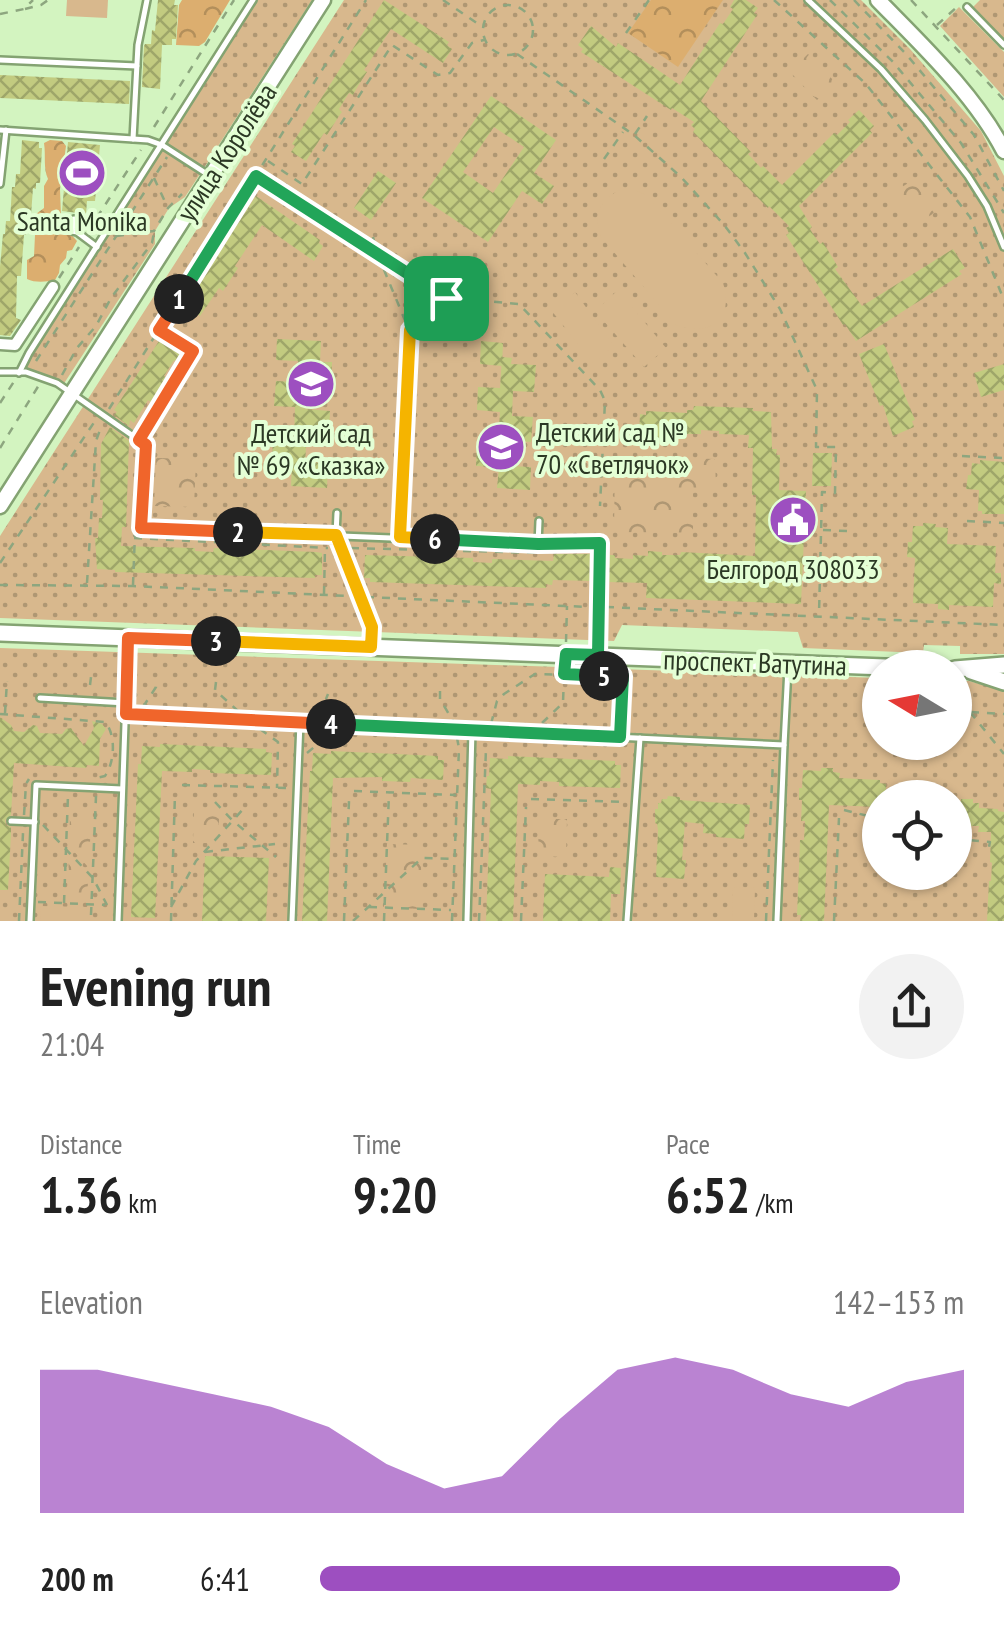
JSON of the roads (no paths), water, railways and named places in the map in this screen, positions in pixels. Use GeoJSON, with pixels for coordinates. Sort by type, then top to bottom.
{"type":"FeatureCollection","features":[{"type":"Feature","properties":{"kind":"main road","name":"проспект Ватутина"},"geometry":{"type":"LineString","coordinates":[[0,633],[862,666]]}},
{"type":"Feature","properties":{"kind":"main road"},"geometry":{"type":"LineString","coordinates":[[972,668],[1004,665]]}},
{"type":"Feature","properties":{"kind":"main road"},"geometry":{"type":"LineString","coordinates":[[972,672],[1004,682]]}},
{"type":"Feature","properties":{"kind":"street","name":"улица Королёва"},"geometry":{"type":"LineString","coordinates":[[0,506],[323,0]]}},
{"type":"Feature","properties":{"kind":"street"},"geometry":{"type":"LineString","coordinates":[[878,0],[990,124],[1004,151]]}},
{"type":"Feature","properties":{"kind":"street"},"geometry":{"type":"LineString","coordinates":[[0,344],[15,345],[54,286]]}},
{"type":"Feature","properties":{"kind":"lane"},"geometry":{"type":"LineString","coordinates":[[134,139],[138,46],[147,0]]}},
{"type":"Feature","properties":{"kind":"lane"},"geometry":{"type":"LineString","coordinates":[[22,372],[29,352],[254,0]]}},
{"type":"Feature","properties":{"kind":"lane"},"geometry":{"type":"LineString","coordinates":[[808,0],[882,69],[925,120],[987,206],[1004,248]]}},
{"type":"Feature","properties":{"kind":"lane"},"geometry":{"type":"LineString","coordinates":[[963,6],[1004,45]]}},
{"type":"Feature","properties":{"kind":"lane"},"geometry":{"type":"LineString","coordinates":[[0,60],[137,66]]}},
{"type":"Feature","properties":{"kind":"lane"},"geometry":{"type":"LineString","coordinates":[[0,184],[3,130],[134,139],[162,145],[211,177]]}},
{"type":"Feature","properties":{"kind":"lane"},"geometry":{"type":"LineString","coordinates":[[74,218],[72,231],[97,247]]}},
{"type":"Feature","properties":{"kind":"lane"},"geometry":{"type":"LineString","coordinates":[[0,372],[38,375],[57,383],[146,445],[141,528],[538,544],[600,543],[598,655]]}},
{"type":"Feature","properties":{"kind":"lane"},"geometry":{"type":"LineString","coordinates":[[337,513],[339,548],[372,627],[371,647]]}},
{"type":"Feature","properties":{"kind":"lane"},"geometry":{"type":"LineString","coordinates":[[538,544],[540,521]]}},
{"type":"Feature","properties":{"kind":"lane"},"geometry":{"type":"LineString","coordinates":[[118,921],[128,638]]}},
{"type":"Feature","properties":{"kind":"lane"},"geometry":{"type":"LineString","coordinates":[[777,921],[788,664]]}},
{"type":"Feature","properties":{"kind":"lane"},"geometry":{"type":"LineString","coordinates":[[40,698],[126,703]]}},
{"type":"Feature","properties":{"kind":"lane"},"geometry":{"type":"LineString","coordinates":[[126,714],[784,745]]}},
{"type":"Feature","properties":{"kind":"lane"},"geometry":{"type":"LineString","coordinates":[[292,921],[300,722]]}},
{"type":"Feature","properties":{"kind":"lane"},"geometry":{"type":"LineString","coordinates":[[467,921],[472,730]]}},
{"type":"Feature","properties":{"kind":"lane"},"geometry":{"type":"LineString","coordinates":[[628,921],[640,738]]}},
{"type":"Feature","properties":{"kind":"lane"},"geometry":{"type":"LineString","coordinates":[[30,921],[36,785],[124,789]]}},
{"type":"Feature","properties":{"kind":"lane"},"geometry":{"type":"LineString","coordinates":[[11,821],[35,822]]}},
{"type":"Feature","properties":{"kind":"place","name":"Santa Monika"},"geometry":{"type":"Point","coordinates":[82,173]}},
{"type":"Feature","properties":{"kind":"place","name":"Детский сад № 69 «Сказка»"},"geometry":{"type":"Point","coordinates":[311,384]}},
{"type":"Feature","properties":{"kind":"place","name":"Детский сад № 70 «Светлячок»"},"geometry":{"type":"Point","coordinates":[501,447]}},
{"type":"Feature","properties":{"kind":"place","name":"Белгород 308033"},"geometry":{"type":"Point","coordinates":[793,520]}}]}
